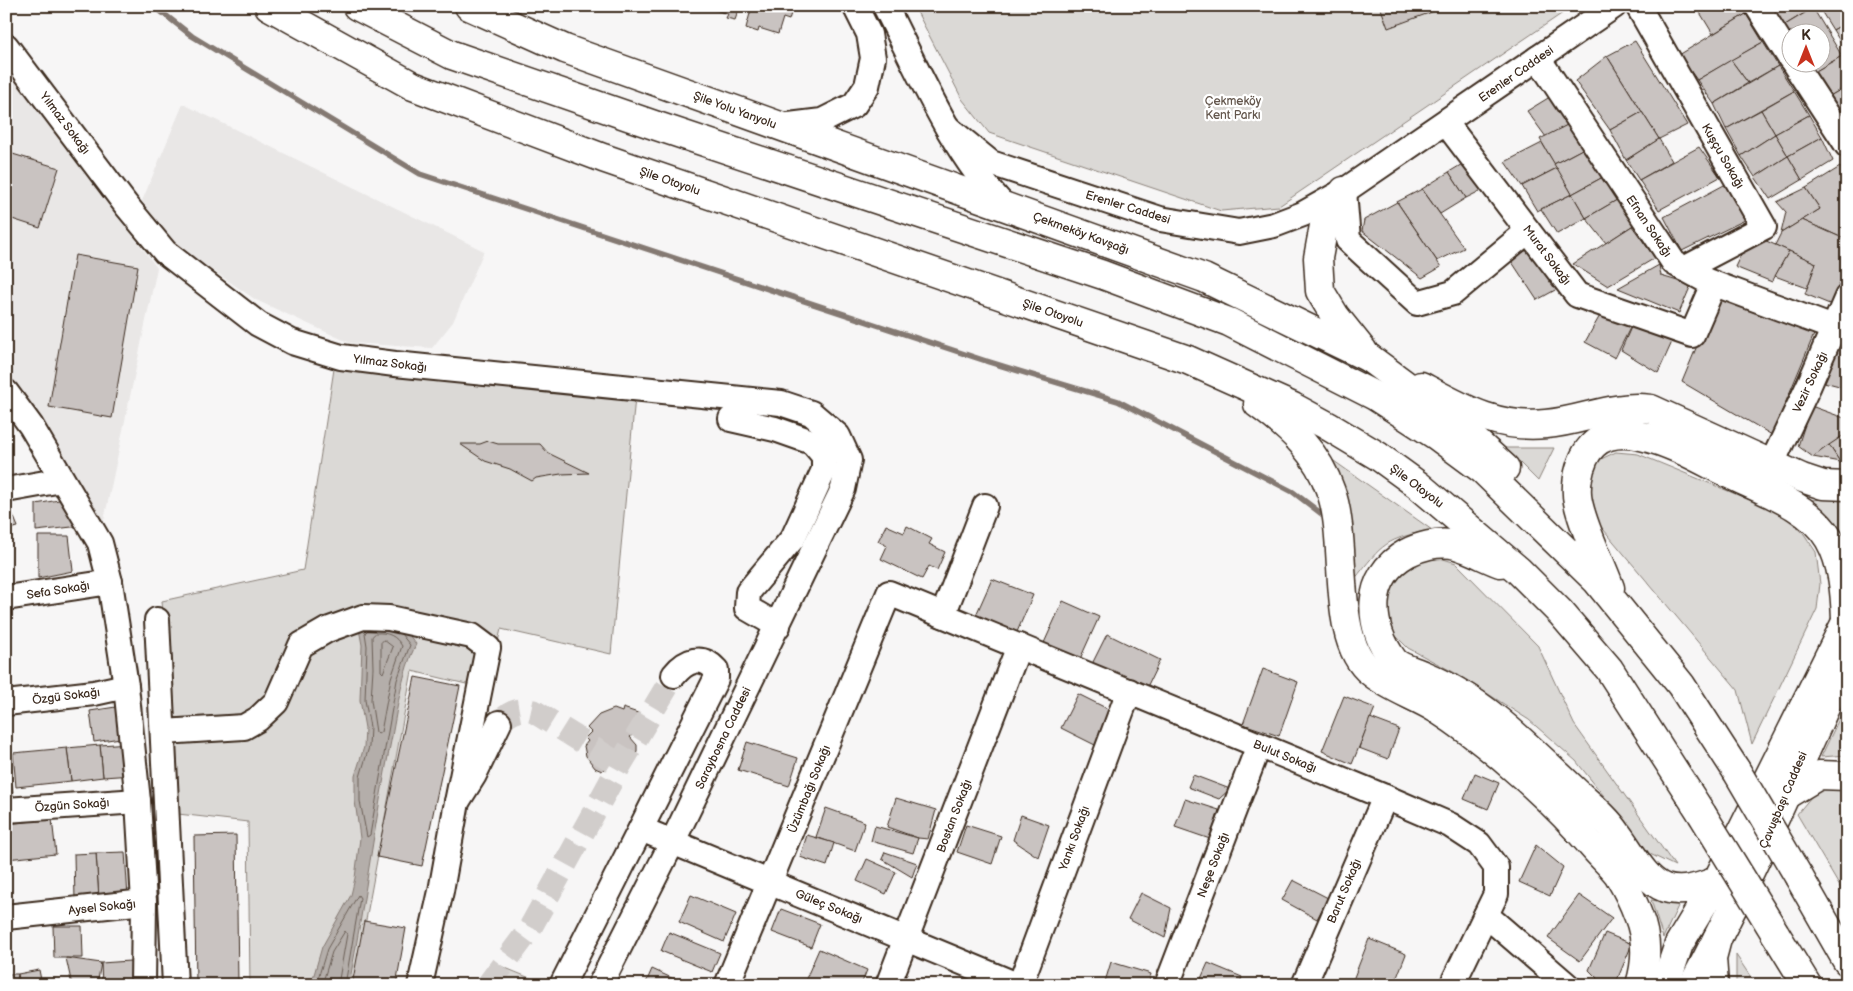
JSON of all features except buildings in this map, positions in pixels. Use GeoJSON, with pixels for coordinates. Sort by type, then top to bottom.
{"type":"FeatureCollection","features":[{"type":"Feature","properties":{"kind":"main road","name":"Şile Otoyolu"},"geometry":{"type":"LineString","coordinates":[[269,6],[413,86],[603,158],[1205,368],[1293,408],[1378,456],[1465,523],[1518,570],[1561,613],[1609,669],[1648,726],[1807,985]]}},
{"type":"Feature","properties":{"kind":"main road"},"geometry":{"type":"LineString","coordinates":[[357,6],[452,54],[654,125],[1103,275],[1229,322],[1375,396],[1437,436],[1483,470],[1557,540],[1616,603],[1681,685],[1736,770],[1847,961]]}},
{"type":"Feature","properties":{"kind":"main road","name":"Şile Yolu Yanyolu"},"geometry":{"type":"LineString","coordinates":[[469,6],[565,49],[1004,206]]}},
{"type":"Feature","properties":{"kind":"main road"},"geometry":{"type":"LineString","coordinates":[[1344,191],[1325,220],[1318,258],[1320,291],[1334,316],[1369,358],[1450,418],[1505,468],[1534,504],[1557,540]]}},
{"type":"Feature","properties":{"kind":"main road","name":"Çekmeköy Kavşağı"},"geometry":{"type":"LineString","coordinates":[[1004,206],[1204,278],[1369,358]]}},
{"type":"Feature","properties":{"kind":"main road"},"geometry":{"type":"LineString","coordinates":[[1369,358],[1468,412],[1491,420],[1512,425],[1546,424],[1621,408],[1651,409],[1802,478],[1823,485],[1847,486]]}},
{"type":"Feature","properties":{"kind":"main road"},"geometry":{"type":"LineString","coordinates":[[1205,368],[1284,423],[1306,444],[1320,468],[1331,491],[1338,515],[1346,620],[1350,644],[1358,660],[1371,673],[1437,710],[1507,763],[1579,830],[1618,874],[1639,915],[1645,943],[1646,967],[1640,985]]}},
{"type":"Feature","properties":{"kind":"main road"},"geometry":{"type":"LineString","coordinates":[[1616,603],[1583,519],[1578,502],[1577,487],[1580,467],[1587,452],[1597,440],[1614,434],[1632,433],[1651,438],[1709,464],[1797,508],[1814,521],[1829,539],[1836,553],[1843,583],[1847,620]]}},
{"type":"Feature","properties":{"kind":"main road"},"geometry":{"type":"LineString","coordinates":[[1518,570],[1452,544],[1432,544],[1415,549],[1399,558],[1386,570],[1378,586],[1374,606],[1376,628],[1384,647],[1395,663],[1460,693],[1508,729],[1596,810],[1617,832],[1648,875],[1665,888],[1687,891],[1717,881]]}},
{"type":"Feature","properties":{"kind":"main road","name":"Çavuşbaşı Caddesi"},"geometry":{"type":"LineString","coordinates":[[1665,985],[1679,944],[1717,881],[1847,620]]}},
{"type":"Feature","properties":{"kind":"main road","name":"Çavuşbaşı Caddesi"},"geometry":{"type":"LineString","coordinates":[[1717,939],[1762,849],[1784,796],[1847,659]]}},
{"type":"Feature","properties":{"kind":"main road"},"geometry":{"type":"LineString","coordinates":[[1784,796],[1819,775],[1847,776]]}},
{"type":"Feature","properties":{"kind":"main road"},"geometry":{"type":"LineString","coordinates":[[1799,878],[1847,926]]}},
{"type":"Feature","properties":{"kind":"main road"},"geometry":{"type":"LineString","coordinates":[[1693,985],[1717,939]]}},
{"type":"Feature","properties":{"kind":"main road"},"geometry":{"type":"LineString","coordinates":[[1714,985],[1712,958],[1717,939]]}},
{"type":"Feature","properties":{"kind":"street"},"geometry":{"type":"LineString","coordinates":[[781,126],[822,121],[854,105],[867,86],[873,58],[869,34],[855,6]]}},
{"type":"Feature","properties":{"kind":"street","name":"Çekmeköy Kavşağı"},"geometry":{"type":"LineString","coordinates":[[885,6],[948,128],[981,182],[1004,206]]}},
{"type":"Feature","properties":{"kind":"street","name":"Erenler Caddesi"},"geometry":{"type":"LineString","coordinates":[[948,128],[991,163],[1160,218],[1239,232],[1274,225],[1303,214],[1344,191],[1446,123],[1614,6]]}},
{"type":"Feature","properties":{"kind":"street","name":"Kuşçu Sokağı"},"geometry":{"type":"LineString","coordinates":[[1638,6],[1764,227],[1684,269]]}},
{"type":"Feature","properties":{"kind":"street"},"geometry":{"type":"LineString","coordinates":[[1757,6],[1780,42]]}},
{"type":"Feature","properties":{"kind":"street","name":"Yılmaz Sokağı"},"geometry":{"type":"LineString","coordinates":[[6,46],[126,205],[165,252],[258,324],[292,342],[341,357],[781,403],[812,413],[838,436],[849,460],[843,490]]}},
{"type":"Feature","properties":{"kind":"street","name":"Efnan Sokağı"},"geometry":{"type":"LineString","coordinates":[[1538,58],[1674,263],[1714,284],[1841,331]]}},
{"type":"Feature","properties":{"kind":"street"},"geometry":{"type":"LineString","coordinates":[[1800,72],[1847,145]]}},
{"type":"Feature","properties":{"kind":"street","name":"Murat Sokağı"},"geometry":{"type":"LineString","coordinates":[[1446,123],[1577,295],[1692,334],[1714,284]]}},
{"type":"Feature","properties":{"kind":"street"},"geometry":{"type":"LineString","coordinates":[[1344,191],[1348,240],[1418,303],[1453,293],[1528,231]]}},
{"type":"Feature","properties":{"kind":"street","name":"Vezir Sokağı"},"geometry":{"type":"LineString","coordinates":[[1771,465],[1841,331],[1847,297]]}},
{"type":"Feature","properties":{"kind":"street"},"geometry":{"type":"LineString","coordinates":[[6,392],[32,426],[100,543],[110,582],[126,686],[138,801],[144,902]]}},
{"type":"Feature","properties":{"kind":"street"},"geometry":{"type":"LineString","coordinates":[[731,419],[775,429],[812,442],[824,456],[824,470],[793,538],[748,592],[747,608],[778,626]]}},
{"type":"Feature","properties":{"kind":"street"},"geometry":{"type":"LineString","coordinates":[[6,490],[62,480]]}},
{"type":"Feature","properties":{"kind":"street","name":"Saraybosna Caddesi"},"geometry":{"type":"LineString","coordinates":[[600,985],[673,842],[843,490]]}},
{"type":"Feature","properties":{"kind":"street"},"geometry":{"type":"LineString","coordinates":[[943,615],[985,506]]}},
{"type":"Feature","properties":{"kind":"street","name":"Sefa Sokağı"},"geometry":{"type":"LineString","coordinates":[[6,598],[110,582]]}},
{"type":"Feature","properties":{"kind":"street","name":"Bulut Sokağı"},"geometry":{"type":"LineString","coordinates":[[889,592],[1385,797],[1450,825],[1479,844],[1496,867],[1496,894],[1452,985]]}},
{"type":"Feature","properties":{"kind":"street","name":"Üzümbağı Sokağı"},"geometry":{"type":"LineString","coordinates":[[727,985],[889,592]]}},
{"type":"Feature","properties":{"kind":"street"},"geometry":{"type":"LineString","coordinates":[[162,732],[244,727],[258,719],[276,702],[301,645],[327,630],[363,616],[389,618],[472,636],[488,648],[441,891],[420,985]]}},
{"type":"Feature","properties":{"kind":"street"},"geometry":{"type":"LineString","coordinates":[[157,620],[175,985]]}},
{"type":"Feature","properties":{"kind":"street","name":"Bostan Sokağı"},"geometry":{"type":"LineString","coordinates":[[888,985],[908,938],[1019,646]]}},
{"type":"Feature","properties":{"kind":"street"},"geometry":{"type":"LineString","coordinates":[[562,985],[716,679],[716,670],[703,660],[694,660],[681,666],[674,675]]}},
{"type":"Feature","properties":{"kind":"street","name":"Özgü Sokağı"},"geometry":{"type":"LineString","coordinates":[[6,703],[94,693],[126,686]]}},
{"type":"Feature","properties":{"kind":"street","name":"Yankı Sokağı"},"geometry":{"type":"LineString","coordinates":[[1018,985],[1129,691]]}},
{"type":"Feature","properties":{"kind":"street"},"geometry":{"type":"LineString","coordinates":[[457,802],[474,775],[498,724]]}},
{"type":"Feature","properties":{"kind":"street","name":"Neşe Sokağı"},"geometry":{"type":"LineString","coordinates":[[1167,985],[1259,745]]}},
{"type":"Feature","properties":{"kind":"street","name":"Barut Sokağı"},"geometry":{"type":"LineString","coordinates":[[1304,985],[1385,797]]}},
{"type":"Feature","properties":{"kind":"street","name":"Özgün Sokağı"},"geometry":{"type":"LineString","coordinates":[[6,810],[138,801]]}},
{"type":"Feature","properties":{"kind":"street","name":"Güleç Sokağı"},"geometry":{"type":"LineString","coordinates":[[641,829],[1018,985]]}},
{"type":"Feature","properties":{"kind":"street","name":"Aysel Sokağı"},"geometry":{"type":"LineString","coordinates":[[6,918],[144,902],[143,985]]}},
{"type":"Feature","properties":{"kind":"street"},"geometry":{"type":"LineString","coordinates":[[1486,915],[1567,985]]}},
{"type":"Feature","properties":{"kind":"shaded area"},"geometry":{"type":"Polygon","coordinates":[[[6,65],[157,268],[102,530],[6,386],[6,260],[12,238],[6,235],[6,65]]]}},
{"type":"Feature","properties":{"kind":"shaded area"},"geometry":{"type":"Polygon","coordinates":[[[183,104],[484,251],[453,322],[432,348],[350,343],[256,300],[173,243],[142,201],[183,104]]]}},
{"type":"Feature","properties":{"kind":"green space","name":"Çekmeköy Kent Parkı"},"geometry":{"type":"Polygon","coordinates":[[[914,6],[1573,6],[1279,206],[1221,211],[989,133],[962,99],[914,6]]]}},
{"type":"Feature","properties":{"kind":"green space"},"geometry":{"type":"Polygon","coordinates":[[[334,369],[635,397],[611,654],[501,629],[487,689],[412,671],[354,985],[250,985],[248,822],[178,814],[162,601],[303,570],[334,369]]]}},
{"type":"Feature","properties":{"kind":"green space"},"geometry":{"type":"Polygon","coordinates":[[[1505,448],[1554,448],[1538,481],[1505,448]]]}},
{"type":"Feature","properties":{"kind":"green space"},"geometry":{"type":"Polygon","coordinates":[[[1616,452],[1638,454],[1782,513],[1804,534],[1816,552],[1820,584],[1817,609],[1752,744],[1738,690],[1598,523],[1591,508],[1589,474],[1601,459],[1616,452]]]}},
{"type":"Feature","properties":{"kind":"green space"},"geometry":{"type":"Polygon","coordinates":[[[1324,454],[1432,530],[1404,536],[1386,544],[1354,580],[1324,454]]]}},
{"type":"Feature","properties":{"kind":"green space"},"geometry":{"type":"Polygon","coordinates":[[[1847,498],[1847,541],[1833,522],[1809,500],[1847,498]]]}},
{"type":"Feature","properties":{"kind":"green space"},"geometry":{"type":"Polygon","coordinates":[[[1437,557],[1456,563],[1538,646],[1574,724],[1675,866],[1650,854],[1576,761],[1529,720],[1455,673],[1408,648],[1393,633],[1385,613],[1393,576],[1413,561],[1437,557]]]}},
{"type":"Feature","properties":{"kind":"green space"},"geometry":{"type":"Polygon","coordinates":[[[1847,702],[1847,755],[1821,757],[1847,702]]]}},
{"type":"Feature","properties":{"kind":"green space"},"geometry":{"type":"Polygon","coordinates":[[[1832,783],[1847,787],[1847,899],[1797,814],[1816,791],[1832,783]]]}},
{"type":"Feature","properties":{"kind":"green space"},"geometry":{"type":"Polygon","coordinates":[[[1651,900],[1679,904],[1663,938],[1651,900]]]}},
{"type":"Feature","properties":{"kind":"green space"},"geometry":{"type":"Polygon","coordinates":[[[1736,955],[1756,985],[1736,985],[1736,955]]]}},
{"type":"Feature","properties":{"kind":"green space"},"geometry":{"type":"Polygon","coordinates":[[[498,965],[547,985],[491,985],[498,965]]]}},
{"type":"Feature","properties":{"kind":"water"},"geometry":{"type":"Polygon","coordinates":[[[373,622],[405,630],[416,644],[407,666],[399,700],[380,798],[349,985],[311,985],[322,947],[351,895],[355,878],[360,838],[355,801],[355,776],[364,747],[365,728],[360,700],[362,645],[359,629],[373,622]]]}},
{"type":"Feature","properties":{"kind":"waterway"},"geometry":{"type":"LineString","coordinates":[[154,6],[192,36],[420,174],[986,361],[1118,401],[1293,492],[1327,518]]}},
{"type":"Feature","properties":{"kind":"tunnel"},"geometry":{"type":"LineString","coordinates":[[488,985],[529,930],[620,765],[674,675]]}},
{"type":"Feature","properties":{"kind":"tunnel"},"geometry":{"type":"LineString","coordinates":[[499,723],[507,716],[519,710],[535,712],[620,765]]}}]}
